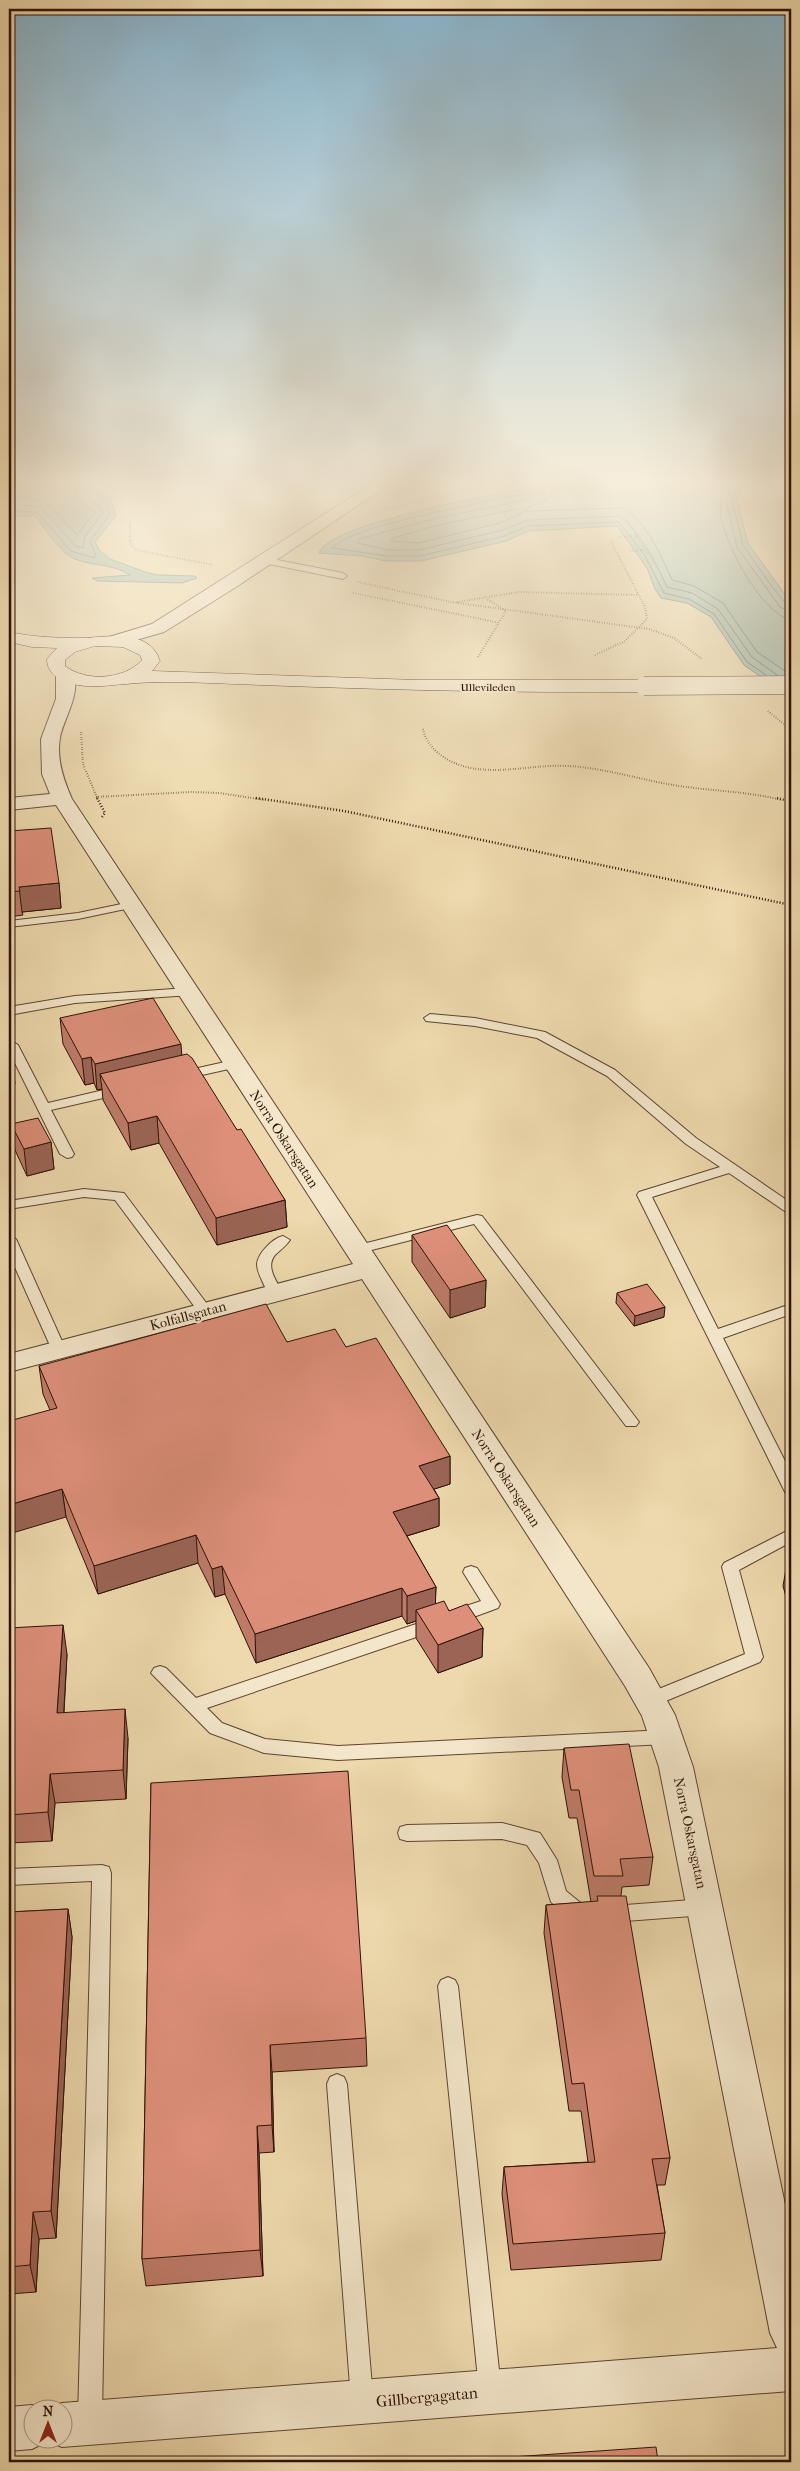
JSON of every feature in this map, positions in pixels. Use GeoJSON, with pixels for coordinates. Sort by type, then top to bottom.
{"type":"FeatureCollection","features":[{"type":"Feature","properties":{"kind":"main road"},"geometry":{"type":"LineString","coordinates":[[9,637],[32,642],[86,643]]}},
{"type":"Feature","properties":{"kind":"main road","name":"Ullevileden"},"geometry":{"type":"LineString","coordinates":[[86,643],[115,641],[138,646],[149,657],[184,676]]}},
{"type":"Feature","properties":{"kind":"main road"},"geometry":{"type":"LineString","coordinates":[[32,642],[56,659]]}},
{"type":"Feature","properties":{"kind":"main road"},"geometry":{"type":"LineString","coordinates":[[56,659],[70,648],[86,643]]}},
{"type":"Feature","properties":{"kind":"main road"},"geometry":{"type":"LineString","coordinates":[[126,678],[143,670],[149,657]]}},
{"type":"Feature","properties":{"kind":"main road"},"geometry":{"type":"LineString","coordinates":[[56,659],[56,668],[65,675]]}},
{"type":"Feature","properties":{"kind":"main road","name":"Ullevileden"},"geometry":{"type":"LineString","coordinates":[[65,675],[96,681],[184,676],[388,686],[791,685]]}},
{"type":"Feature","properties":{"kind":"street"},"geometry":{"type":"LineString","coordinates":[[115,641],[158,628],[204,599]]}},
{"type":"Feature","properties":{"kind":"street"},"geometry":{"type":"LineString","coordinates":[[149,657],[158,628]]}},
{"type":"Feature","properties":{"kind":"street","name":"Norra Oskarsgatan"},"geometry":{"type":"LineString","coordinates":[[65,675],[65,700],[50,739],[52,774],[62,799],[362,1260],[637,1677],[650,1700],[666,1737],[676,1768],[706,1907],[791,2333]]}},
{"type":"Feature","properties":{"kind":"street"},"geometry":{"type":"LineString","coordinates":[[65,700],[96,681]]}},
{"type":"Feature","properties":{"kind":"street"},"geometry":{"type":"LineString","coordinates":[[9,804],[62,799]]}},
{"type":"Feature","properties":{"kind":"street","name":"Kolfallsgatan"},"geometry":{"type":"LineString","coordinates":[[9,1363],[276,1293],[362,1260]]}},
{"type":"Feature","properties":{"kind":"street","name":"Gillbergagatan"},"geometry":{"type":"LineString","coordinates":[[76,2424],[791,2369]]}},
{"type":"Feature","properties":{"kind":"street"},"geometry":{"type":"LineString","coordinates":[[9,2429],[22,2428]]}},
{"type":"Feature","properties":{"kind":"lane"},"geometry":{"type":"LineString","coordinates":[[9,924],[78,916],[131,905]]}},
{"type":"Feature","properties":{"kind":"lane"},"geometry":{"type":"LineString","coordinates":[[9,1011],[24,1007],[96,999],[187,992]]}},
{"type":"Feature","properties":{"kind":"lane"},"geometry":{"type":"LineString","coordinates":[[430,1018],[475,1022],[541,1036],[611,1073],[691,1141],[791,1210]]}},
{"type":"Feature","properties":{"kind":"lane"},"geometry":{"type":"LineString","coordinates":[[12,1045],[67,1154]]}},
{"type":"Feature","properties":{"kind":"lane"},"geometry":{"type":"LineString","coordinates":[[168,1079],[234,1064]]}},
{"type":"Feature","properties":{"kind":"lane"},"geometry":{"type":"LineString","coordinates":[[44,1108],[130,1088]]}},
{"type":"Feature","properties":{"kind":"lane"},"geometry":{"type":"LineString","coordinates":[[731,1168],[644,1196],[791,1488]]}},
{"type":"Feature","properties":{"kind":"lane"},"geometry":{"type":"LineString","coordinates":[[9,1205],[84,1193],[119,1196],[205,1311]]}},
{"type":"Feature","properties":{"kind":"lane"},"geometry":{"type":"LineString","coordinates":[[362,1260],[477,1219],[631,1422]]}},
{"type":"Feature","properties":{"kind":"lane"},"geometry":{"type":"LineString","coordinates":[[9,1239],[59,1350]]}},
{"type":"Feature","properties":{"kind":"lane"},"geometry":{"type":"LineString","coordinates":[[276,1293],[263,1264],[267,1253],[283,1240]]}},
{"type":"Feature","properties":{"kind":"lane"},"geometry":{"type":"LineString","coordinates":[[715,1335],[791,1309]]}},
{"type":"Feature","properties":{"kind":"lane"},"geometry":{"type":"LineString","coordinates":[[650,1700],[754,1657],[730,1567],[791,1535]]}},
{"type":"Feature","properties":{"kind":"lane"},"geometry":{"type":"LineString","coordinates":[[193,1706],[492,1604],[471,1572]]}},
{"type":"Feature","properties":{"kind":"lane"},"geometry":{"type":"LineString","coordinates":[[160,1673],[216,1728],[264,1746],[338,1753],[666,1737]]}},
{"type":"Feature","properties":{"kind":"lane"},"geometry":{"type":"LineString","coordinates":[[407,1833],[502,1831],[533,1839],[548,1860],[558,1896],[579,1914],[621,1914],[706,1907]]}},
{"type":"Feature","properties":{"kind":"lane"},"geometry":{"type":"LineString","coordinates":[[9,1877],[102,1873],[76,2424]]}},
{"type":"Feature","properties":{"kind":"lane"},"geometry":{"type":"LineString","coordinates":[[448,1986],[490,2392]]}},
{"type":"Feature","properties":{"kind":"lane"},"geometry":{"type":"LineString","coordinates":[[337,2084],[362,2402]]}},
{"type":"Feature","properties":{"kind":"path"},"geometry":{"type":"LineString","coordinates":[[385,599],[500,623]]}},
{"type":"Feature","properties":{"kind":"path"},"geometry":{"type":"LineString","coordinates":[[437,599],[506,611],[640,628],[674,638],[704,661]]}},
{"type":"Feature","properties":{"kind":"path"},"geometry":{"type":"LineString","coordinates":[[451,602],[475,599]]}},
{"type":"Feature","properties":{"kind":"path"},"geometry":{"type":"LineString","coordinates":[[488,599],[506,611]]}},
{"type":"Feature","properties":{"kind":"path"},"geometry":{"type":"LineString","coordinates":[[595,656],[624,641],[640,628],[647,619],[646,607],[641,599]]}},
{"type":"Feature","properties":{"kind":"path"},"geometry":{"type":"LineString","coordinates":[[478,657],[506,611]]}},
{"type":"Feature","properties":{"kind":"path"},"geometry":{"type":"LineString","coordinates":[[763,707],[791,730]]}},
{"type":"Feature","properties":{"kind":"path"},"geometry":{"type":"LineString","coordinates":[[423,729],[425,740],[446,759],[467,768],[568,766],[597,769],[686,788],[736,792],[791,802]]}},
{"type":"Feature","properties":{"kind":"path"},"geometry":{"type":"LineString","coordinates":[[62,799],[191,792],[288,801],[344,811],[791,905]]}},
{"type":"Feature","properties":{"kind":"water"},"geometry":{"type":"Polygon","coordinates":[[[668,599],[788,599],[791,603],[791,698],[744,665],[711,617],[687,603],[668,599]]]}},
{"type":"Feature","properties":{"kind":"building"},"geometry":{"type":"Polygon","coordinates":[[[51,828],[59,883],[19,887],[20,891],[9,892],[9,831],[51,828]]]}},
{"type":"Feature","properties":{"kind":"building"},"geometry":{"type":"Polygon","coordinates":[[[153,998],[181,1044],[95,1064],[91,1057],[82,1059],[60,1018],[153,998]]]}},
{"type":"Feature","properties":{"kind":"building"},"geometry":{"type":"Polygon","coordinates":[[[187,1054],[192,1058],[237,1130],[241,1129],[285,1200],[216,1218],[157,1116],[128,1123],[100,1074],[187,1054]]]}},
{"type":"Feature","properties":{"kind":"building"},"geometry":{"type":"Polygon","coordinates":[[[38,1118],[51,1142],[24,1149],[11,1124],[38,1118]]]}},
{"type":"Feature","properties":{"kind":"building"},"geometry":{"type":"Polygon","coordinates":[[[447,1225],[486,1280],[450,1290],[412,1235],[447,1225]]]}},
{"type":"Feature","properties":{"kind":"building"},"geometry":{"type":"Polygon","coordinates":[[[647,1284],[665,1307],[635,1316],[617,1293],[647,1284]]]}},
{"type":"Feature","properties":{"kind":"building"},"geometry":{"type":"Polygon","coordinates":[[[266,1304],[287,1342],[335,1329],[346,1347],[376,1338],[450,1456],[419,1466],[439,1498],[393,1512],[436,1587],[407,1596],[402,1588],[255,1634],[222,1566],[212,1569],[196,1535],[94,1566],[62,1489],[9,1505],[9,1421],[57,1408],[39,1366],[266,1304]]]}},
{"type":"Feature","properties":{"kind":"building"},"geometry":{"type":"Polygon","coordinates":[[[788,1558],[791,1558],[791,1570],[788,1558]]]}},
{"type":"Feature","properties":{"kind":"building"},"geometry":{"type":"Polygon","coordinates":[[[444,1601],[449,1611],[467,1604],[483,1628],[438,1645],[416,1610],[444,1601]]]}},
{"type":"Feature","properties":{"kind":"building"},"geometry":{"type":"Polygon","coordinates":[[[63,1625],[57,1713],[125,1709],[123,1770],[50,1774],[48,1812],[9,1815],[9,1628],[63,1625]]]}},
{"type":"Feature","properties":{"kind":"building"},"geometry":{"type":"Polygon","coordinates":[[[629,1744],[653,1857],[620,1859],[623,1876],[594,1876],[579,1790],[571,1790],[564,1748],[629,1744]]]}},
{"type":"Feature","properties":{"kind":"building"},"geometry":{"type":"Polygon","coordinates":[[[348,1771],[366,2038],[270,2045],[272,2125],[257,2126],[260,2250],[142,2259],[151,1783],[348,1771]]]}},
{"type":"Feature","properties":{"kind":"building"},"geometry":{"type":"Polygon","coordinates":[[[597,1896],[626,1896],[670,2158],[652,2159],[665,2233],[513,2244],[504,2167],[595,2162],[584,2083],[572,2084],[546,1905],[598,1901],[597,1896]]]}},
{"type":"Feature","properties":{"kind":"building"},"geometry":{"type":"Polygon","coordinates":[[[68,1909],[51,2211],[33,2212],[30,2265],[9,2267],[9,1912],[68,1909]]]}},
{"type":"Feature","properties":{"kind":"building"},"geometry":{"type":"Polygon","coordinates":[[[656,2447],[658,2462],[440,2462],[656,2447]]]}}]}
